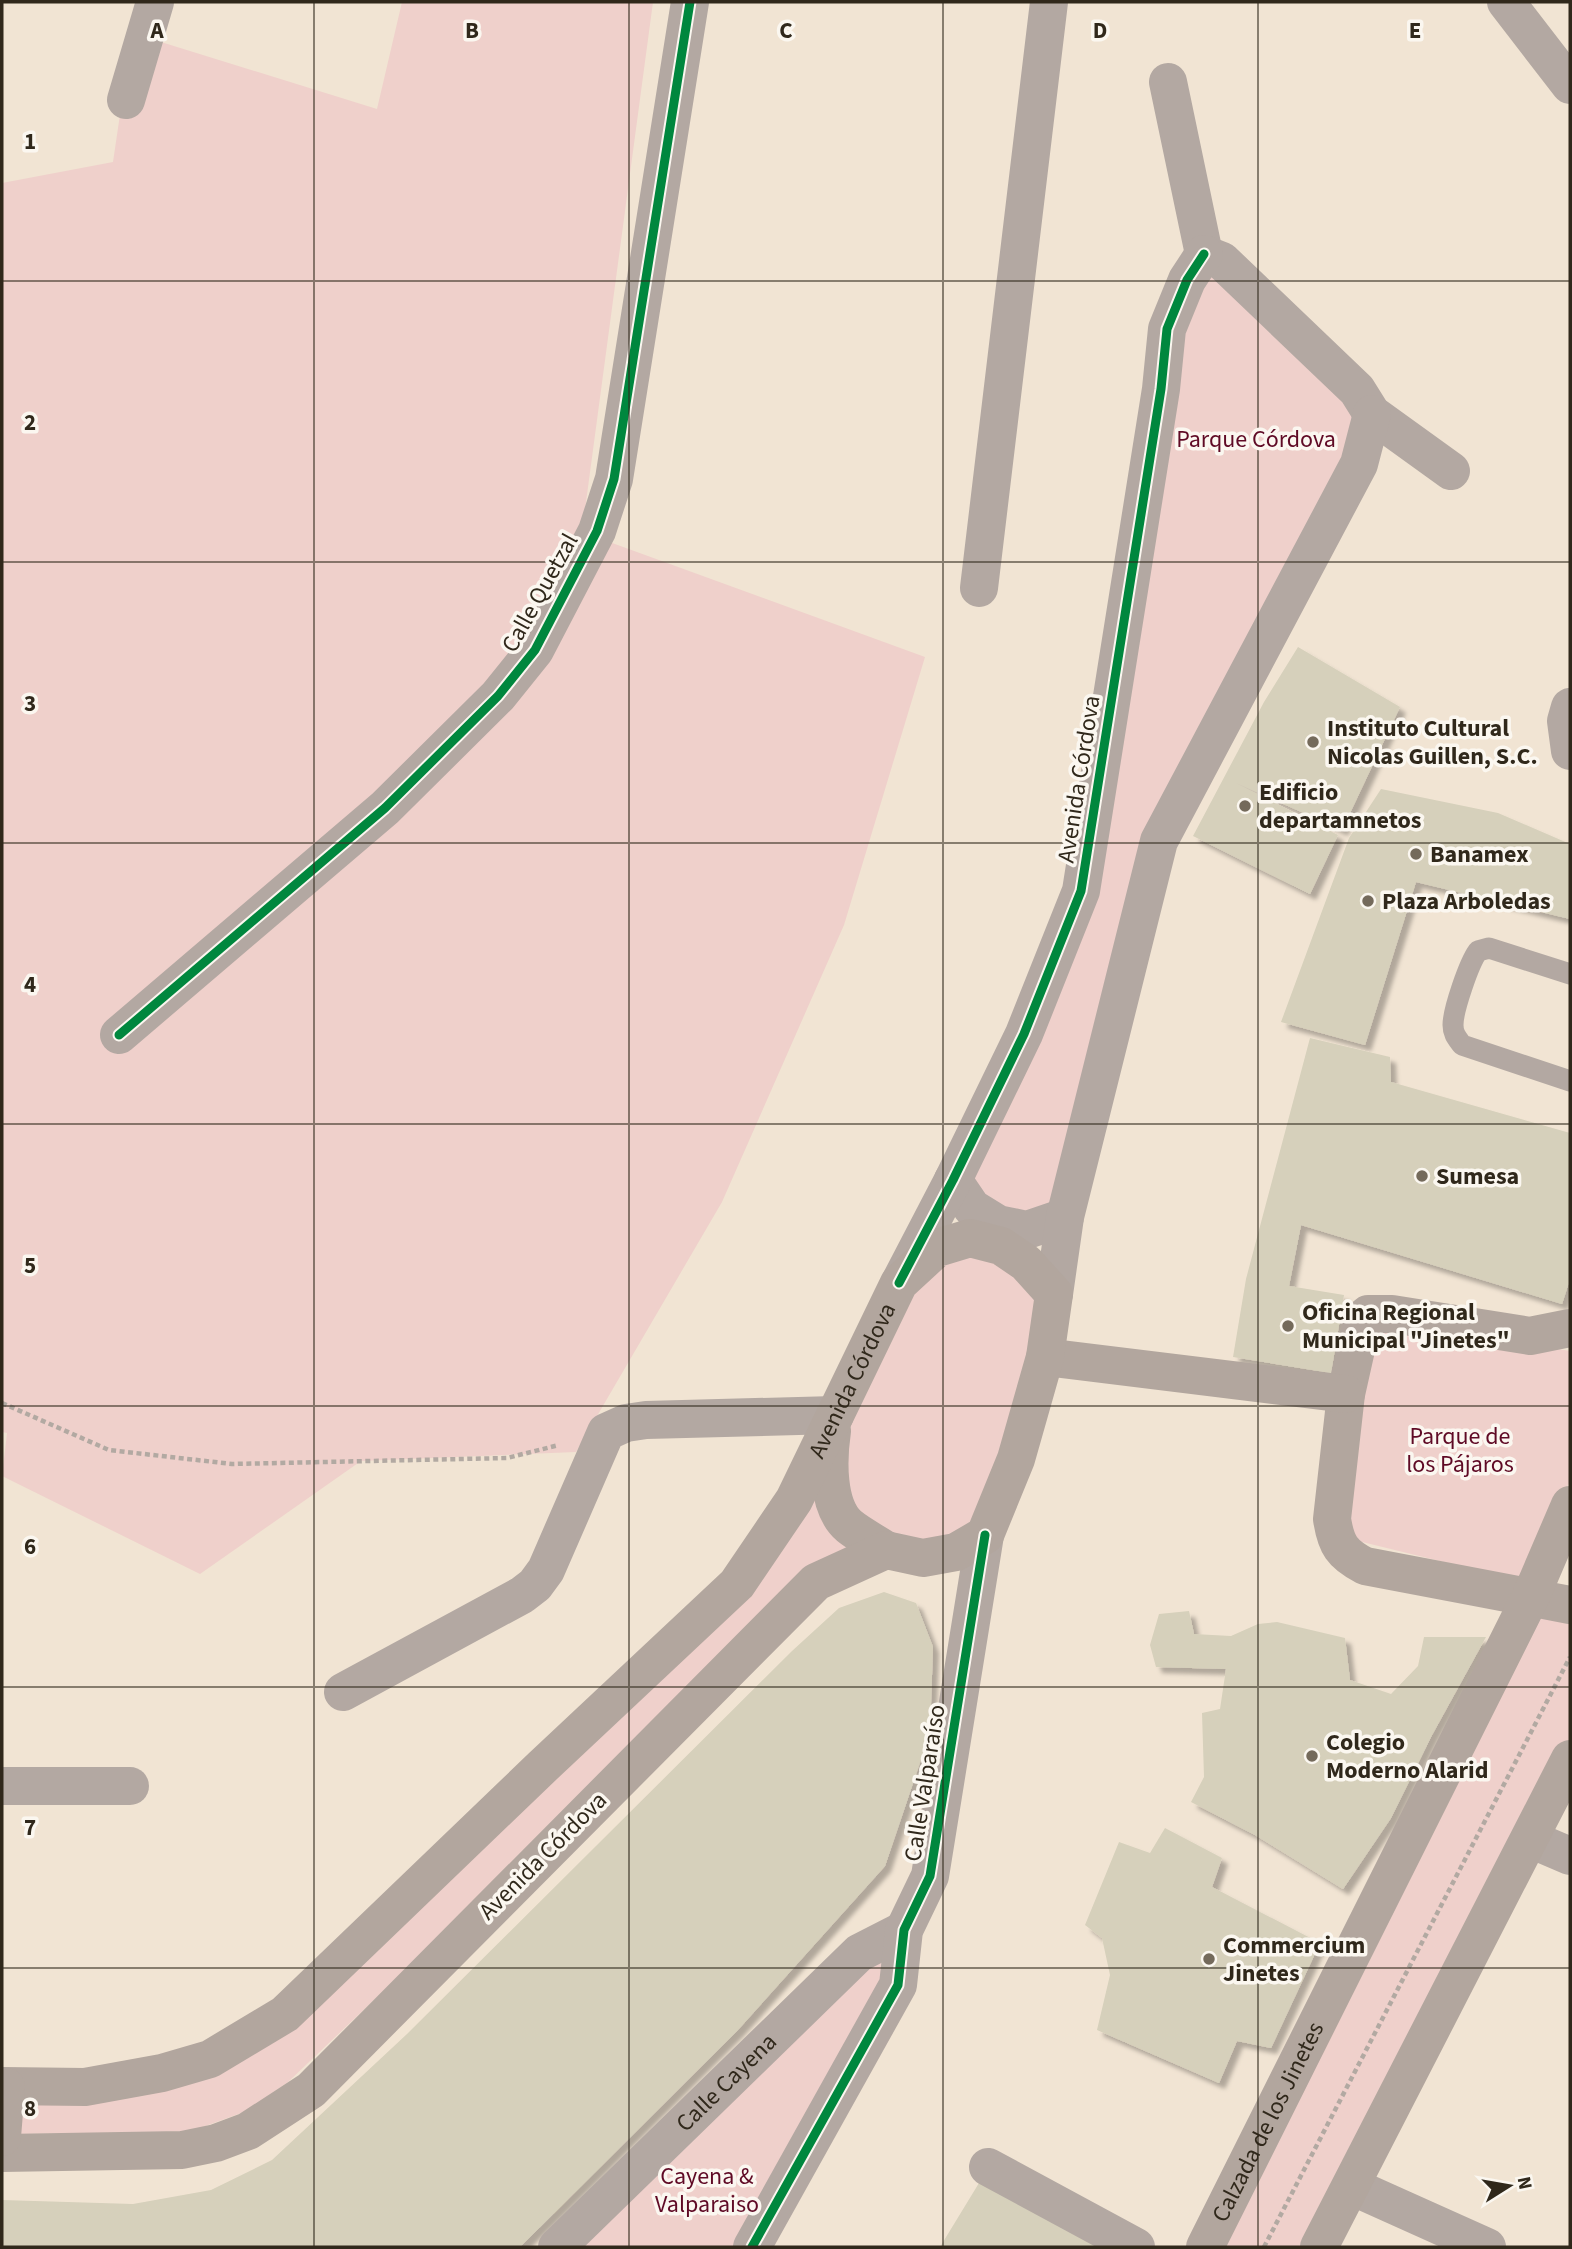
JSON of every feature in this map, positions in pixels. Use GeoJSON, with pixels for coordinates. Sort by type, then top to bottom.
{"type":"FeatureCollection","features":[{"type":"Feature","properties":{"kind":"main road"},"geometry":{"type":"LineString","coordinates":[[835,1415],[828,1460],[834,1501],[847,1524],[886,1550],[923,1558],[956,1552],[985,1535],[1016,1459],[1045,1357],[1054,1294],[1026,1263],[1001,1246],[970,1238],[937,1248],[899,1283]]}},
{"type":"Feature","properties":{"kind":"main road","name":"Avenida Córdova"},"geometry":{"type":"LineString","coordinates":[[4,2086],[85,2087],[162,2073],[210,2059],[285,2014],[532,1776],[737,1584],[794,1500],[899,1283]]}},
{"type":"Feature","properties":{"kind":"main road"},"geometry":{"type":"LineString","coordinates":[[1570,1328],[1530,1336],[1392,1314],[1368,1314],[1360,1326],[1346,1394],[1332,1520],[1334,1537],[1341,1548],[1365,1566],[1570,1605]]}},
{"type":"Feature","properties":{"kind":"main road"},"geometry":{"type":"LineString","coordinates":[[1045,1357],[1346,1394]]}},
{"type":"Feature","properties":{"kind":"main road","name":"Calzada de los Jinetes"},"geometry":{"type":"LineString","coordinates":[[1205,2247],[1531,1596],[1570,1505]]}},
{"type":"Feature","properties":{"kind":"main road","name":"Avenida Córdova"},"geometry":{"type":"LineString","coordinates":[[2,2154],[182,2150],[216,2143],[248,2131],[310,2090],[816,1582],[886,1550]]}},
{"type":"Feature","properties":{"kind":"main road"},"geometry":{"type":"LineString","coordinates":[[1319,2247],[1570,1759]]}},
{"type":"Feature","properties":{"kind":"main road"},"geometry":{"type":"LineString","coordinates":[[2,2137],[4,2086]]}},
{"type":"Feature","properties":{"kind":"street"},"geometry":{"type":"LineString","coordinates":[[126,100],[155,2]]}},
{"type":"Feature","properties":{"kind":"street","name":"Calle Quetzal"},"geometry":{"type":"LineString","coordinates":[[119,1035],[385,808],[498,696],[535,650],[597,531],[614,479],[690,2]]}},
{"type":"Feature","properties":{"kind":"street"},"geometry":{"type":"LineString","coordinates":[[979,588],[1049,2]]}},
{"type":"Feature","properties":{"kind":"street"},"geometry":{"type":"LineString","coordinates":[[1506,2],[1570,85]]}},
{"type":"Feature","properties":{"kind":"street"},"geometry":{"type":"LineString","coordinates":[[1168,82],[1203,254],[1222,261],[1232,270],[1357,390],[1372,414],[1451,471]]}},
{"type":"Feature","properties":{"kind":"street","name":"Avenida Córdova"},"geometry":{"type":"LineString","coordinates":[[899,1283],[1024,1034],[1081,891],[1161,388],[1167,329],[1187,280],[1203,254]]}},
{"type":"Feature","properties":{"kind":"street"},"geometry":{"type":"LineString","coordinates":[[1054,1294],[1065,1217],[1159,841],[1359,464],[1372,414]]}},
{"type":"Feature","properties":{"kind":"street"},"geometry":{"type":"LineString","coordinates":[[1570,707],[1566,721],[1570,751]]}},
{"type":"Feature","properties":{"kind":"street"},"geometry":{"type":"LineString","coordinates":[[953,1180],[972,1209],[998,1224],[1027,1230],[1065,1217]]}},
{"type":"Feature","properties":{"kind":"street"},"geometry":{"type":"LineString","coordinates":[[343,1692],[522,1595],[535,1585],[547,1570],[606,1432],[626,1423],[646,1420],[835,1415]]}},
{"type":"Feature","properties":{"kind":"street","name":"Calle Valparaíso"},"geometry":{"type":"LineString","coordinates":[[752,2247],[898,1985],[904,1930],[930,1876],[985,1535]]}},
{"type":"Feature","properties":{"kind":"street"},"geometry":{"type":"LineString","coordinates":[[2,1786],[130,1786]]}},
{"type":"Feature","properties":{"kind":"street"},"geometry":{"type":"LineString","coordinates":[[1530,1839],[1570,1856]]}},
{"type":"Feature","properties":{"kind":"street","name":"Calle Cayena"},"geometry":{"type":"LineString","coordinates":[[557,2247],[859,1953],[904,1930]]}},
{"type":"Feature","properties":{"kind":"street"},"geometry":{"type":"LineString","coordinates":[[988,2167],[1136,2247]]}},
{"type":"Feature","properties":{"kind":"street"},"geometry":{"type":"LineString","coordinates":[[1351,2186],[1487,2247]]}},
{"type":"Feature","properties":{"kind":"lane"},"geometry":{"type":"LineString","coordinates":[[1570,974],[1489,948],[1478,951],[1471,961],[1453,1023],[1455,1035],[1462,1045],[1570,1081]]}},
{"type":"Feature","properties":{"kind":"path"},"geometry":{"type":"LineString","coordinates":[[2,1403],[109,1450],[232,1464],[507,1458],[606,1432]]}},
{"type":"Feature","properties":{"kind":"path"},"geometry":{"type":"LineString","coordinates":[[1264,2247],[1570,1657]]}},
{"type":"Feature","properties":{"kind":"green space"},"geometry":{"type":"Polygon","coordinates":[[[402,2],[653,2],[582,532],[925,657],[844,925],[722,1202],[576,1452],[361,1461],[200,1574],[2,1476],[7,1433],[2,1432],[2,183],[113,162],[132,33],[377,109],[402,2]]]}},
{"type":"Feature","properties":{"kind":"green space","name":"Parque Córdova"},"geometry":{"type":"Polygon","coordinates":[[[1203,258],[1368,415],[1158,840],[1062,1214],[1027,1226],[958,1180],[1085,892],[1164,391],[1203,258]]]}},
{"type":"Feature","properties":{"kind":"green space"},"geometry":{"type":"Polygon","coordinates":[[[971,1254],[1000,1255],[1049,1298],[977,1532],[911,1547],[850,1517],[846,1419],[916,1290],[945,1262],[971,1254]]]}},
{"type":"Feature","properties":{"kind":"green space","name":"Parque de los Pájaros"},"geometry":{"type":"Polygon","coordinates":[[[1371,1318],[1570,1351],[1570,1481],[1521,1581],[1350,1539],[1350,1394],[1371,1318]]]}},
{"type":"Feature","properties":{"kind":"green space"},"geometry":{"type":"Polygon","coordinates":[[[812,1481],[851,1545],[287,2083],[244,2112],[189,2132],[15,2134],[17,2099],[261,2048],[812,1481]]]}},
{"type":"Feature","properties":{"kind":"green space"},"geometry":{"type":"Polygon","coordinates":[[[1532,1616],[1570,1623],[1570,1749],[1313,2247],[1210,2247],[1532,1616]]]}},
{"type":"Feature","properties":{"kind":"green space","name":"Cayena & Valparaiso"},"geometry":{"type":"Polygon","coordinates":[[[897,1940],[889,1986],[741,2247],[564,2247],[897,1940]]]}},
{"type":"Feature","properties":{"kind":"building","name":"Instituto Cultural Nicolas Guillen, S.C."},"geometry":{"type":"Polygon","coordinates":[[[1298,647],[1400,707],[1342,830],[1236,783],[1338,835],[1310,894],[1193,836],[1264,702],[1298,647]]]}},
{"type":"Feature","properties":{"kind":"building","name":"Plaza Arboledas"},"geometry":{"type":"Polygon","coordinates":[[[1381,789],[1498,813],[1570,844],[1570,919],[1416,882],[1365,1045],[1281,1022],[1349,838],[1381,789]]]}},
{"type":"Feature","properties":{"kind":"building","name":"Sumesa"},"geometry":{"type":"Polygon","coordinates":[[[1310,1038],[1390,1057],[1391,1082],[1570,1133],[1570,1279],[1562,1304],[1301,1225],[1289,1286],[1344,1295],[1331,1373],[1233,1357],[1246,1279],[1310,1038]]]}},
{"type":"Feature","properties":{"kind":"building"},"geometry":{"type":"Polygon","coordinates":[[[884,1592],[916,1603],[933,1647],[930,1733],[885,1866],[737,2031],[520,2247],[2,2247],[2,2200],[133,2204],[211,2190],[272,2160],[407,2034],[792,1651],[839,1608],[884,1592]]]}},
{"type":"Feature","properties":{"kind":"building","name":"Colegio Moderno Alarid"},"geometry":{"type":"Polygon","coordinates":[[[1189,1611],[1194,1634],[1231,1636],[1258,1624],[1277,1622],[1345,1638],[1350,1680],[1391,1694],[1418,1666],[1424,1637],[1486,1637],[1432,1735],[1391,1818],[1343,1889],[1255,1835],[1191,1802],[1204,1777],[1202,1713],[1220,1709],[1226,1669],[1156,1667],[1150,1645],[1159,1614],[1189,1611]]]}},
{"type":"Feature","properties":{"kind":"building","name":"Commercium Jinetes"},"geometry":{"type":"Polygon","coordinates":[[[1165,1828],[1222,1858],[1212,1887],[1320,1943],[1271,2048],[1237,2041],[1219,2083],[1097,2030],[1110,1975],[1102,1938],[1085,1925],[1119,1842],[1150,1853],[1165,1828]]]}},
{"type":"Feature","properties":{"kind":"building"},"geometry":{"type":"Polygon","coordinates":[[[979,2183],[1102,2247],[940,2247],[979,2183]]]}},
{"type":"Feature","properties":{"kind":"cycle path"},"geometry":{"type":"LineString","coordinates":[[119,1035],[385,808],[498,696],[535,650],[597,531],[614,479],[690,2]]}},
{"type":"Feature","properties":{"kind":"cycle path"},"geometry":{"type":"LineString","coordinates":[[899,1283],[1024,1034],[1081,891],[1161,389],[1167,329],[1187,280],[1204,254]]}},
{"type":"Feature","properties":{"kind":"cycle path"},"geometry":{"type":"LineString","coordinates":[[752,2247],[898,1985],[904,1930],[930,1876],[985,1535]]}},
{"type":"Feature","properties":{"kind":"place","name":"Instituto Cultural Nicolas Guillen, S.C."},"geometry":{"type":"Point","coordinates":[1313,742]}},
{"type":"Feature","properties":{"kind":"place","name":"Edificio departamnetos"},"geometry":{"type":"Point","coordinates":[1245,806]}},
{"type":"Feature","properties":{"kind":"place","name":"Banamex"},"geometry":{"type":"Point","coordinates":[1416,854]}},
{"type":"Feature","properties":{"kind":"place","name":"Plaza Arboledas"},"geometry":{"type":"Point","coordinates":[1368,901]}},
{"type":"Feature","properties":{"kind":"place","name":"Sumesa"},"geometry":{"type":"Point","coordinates":[1422,1176]}},
{"type":"Feature","properties":{"kind":"place","name":"Oficina Regional Municipal \"Jinetes\""},"geometry":{"type":"Point","coordinates":[1288,1326]}},
{"type":"Feature","properties":{"kind":"place","name":"Colegio Moderno Alarid"},"geometry":{"type":"Point","coordinates":[1312,1756]}},
{"type":"Feature","properties":{"kind":"place","name":"Commercium Jinetes"},"geometry":{"type":"Point","coordinates":[1209,1959]}}]}
